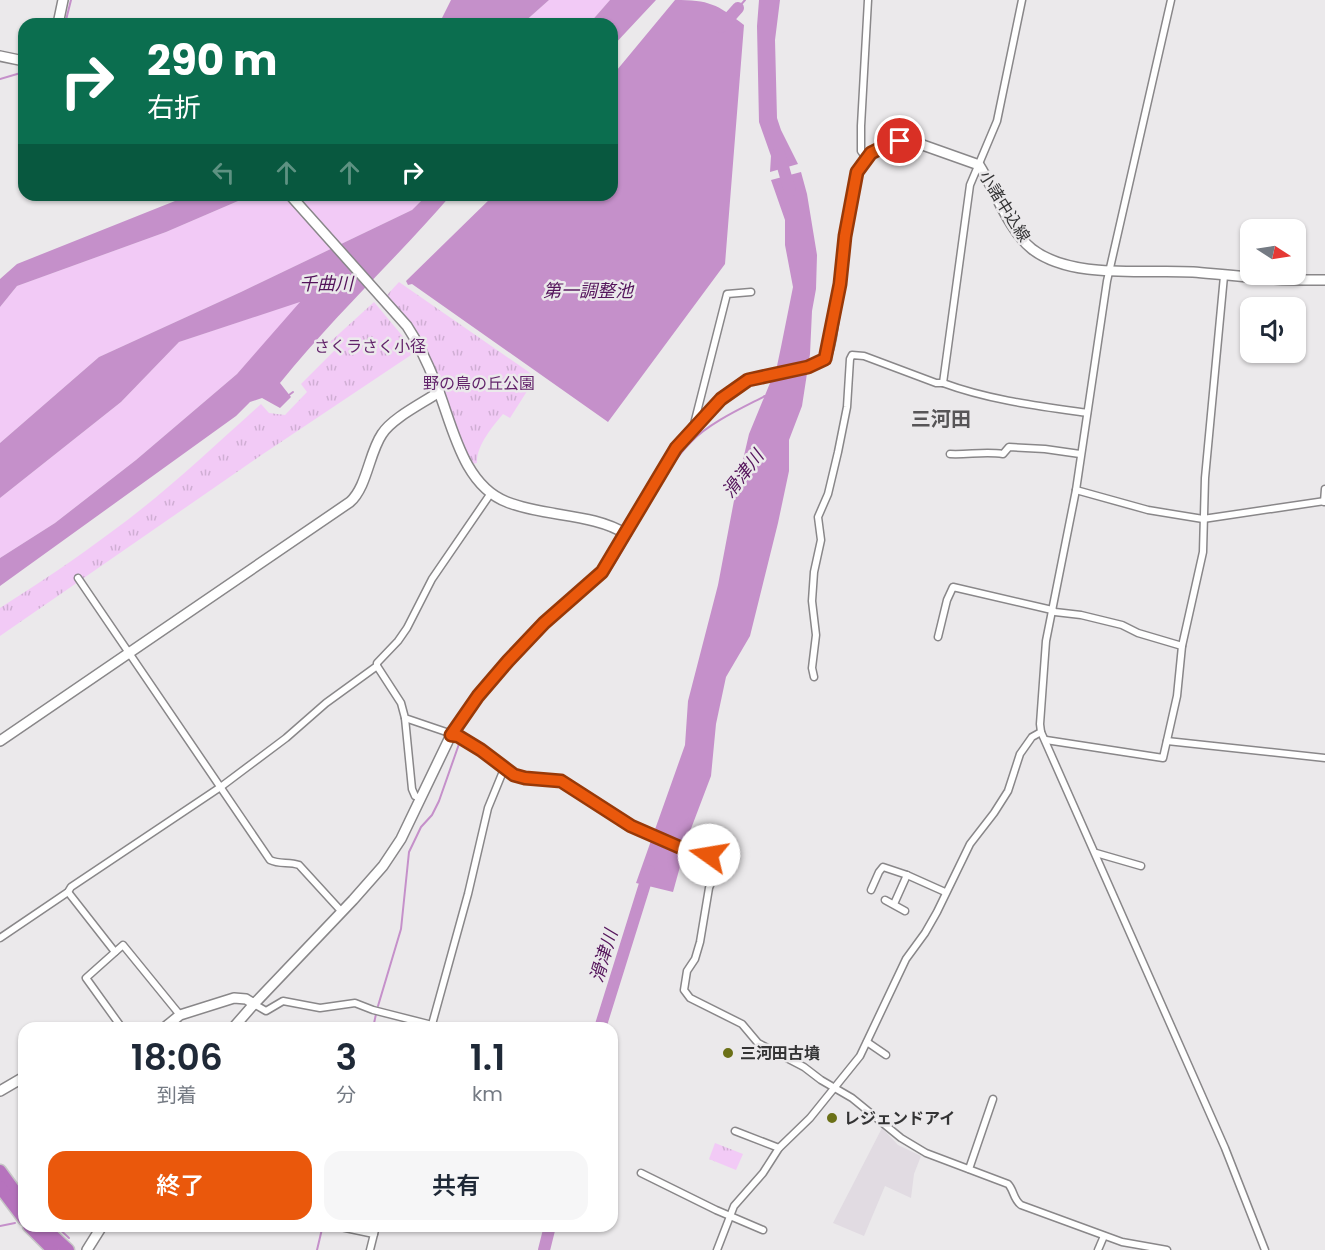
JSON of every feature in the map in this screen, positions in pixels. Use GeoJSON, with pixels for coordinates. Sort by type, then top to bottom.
{"type":"FeatureCollection","features":[{"type":"Feature","properties":{"kind":"highway"},"geometry":{"type":"LineString","coordinates":[[0,1170],[18,1196]]}},
{"type":"Feature","properties":{"kind":"highway"},"geometry":{"type":"LineString","coordinates":[[0,1187],[18,1212]]}},
{"type":"Feature","properties":{"kind":"highway"},"geometry":{"type":"LineString","coordinates":[[35,1232],[53,1250]]}},
{"type":"Feature","properties":{"kind":"highway"},"geometry":{"type":"LineString","coordinates":[[48,1232],[68,1250]]}},
{"type":"Feature","properties":{"kind":"main road"},"geometry":{"type":"LineString","coordinates":[[59,18],[63,0]]}},
{"type":"Feature","properties":{"kind":"main road"},"geometry":{"type":"LineString","coordinates":[[0,56],[18,60]]}},
{"type":"Feature","properties":{"kind":"main road","name":"小諸中込線"},"geometry":{"type":"LineString","coordinates":[[866,158],[885,146],[908,141],[979,165],[1019,235],[1034,251],[1071,266],[1272,279],[1325,280]]}},
{"type":"Feature","properties":{"kind":"main road"},"geometry":{"type":"LineString","coordinates":[[238,1022],[342,912],[393,852],[451,735],[478,696],[544,623],[602,572],[666,464],[693,428],[731,391],[748,380],[808,367],[825,359],[840,284],[845,236],[855,180],[866,158]]}},
{"type":"Feature","properties":{"kind":"main road"},"geometry":{"type":"LineString","coordinates":[[295,201],[377,291],[415,337],[469,467],[491,493],[513,504],[601,522],[626,534]]}},
{"type":"Feature","properties":{"kind":"main road"},"geometry":{"type":"LineString","coordinates":[[0,741],[350,502],[358,494],[375,449],[386,429],[439,392]]}},
{"type":"Feature","properties":{"kind":"main road"},"geometry":{"type":"LineString","coordinates":[[171,1022],[180,1015],[239,998],[246,999],[254,1005]]}},
{"type":"Feature","properties":{"kind":"main road"},"geometry":{"type":"LineString","coordinates":[[0,1091],[18,1080]]}},
{"type":"Feature","properties":{"kind":"main road"},"geometry":{"type":"LineString","coordinates":[[87,1250],[98,1232]]}},
{"type":"Feature","properties":{"kind":"street"},"geometry":{"type":"LineString","coordinates":[[866,158],[861,151],[861,143],[867,0]]}},
{"type":"Feature","properties":{"kind":"street"},"geometry":{"type":"LineString","coordinates":[[943,383],[970,185],[997,121],[1022,0]]}},
{"type":"Feature","properties":{"kind":"street"},"geometry":{"type":"LineString","coordinates":[[1171,0],[1109,270],[1076,490],[1046,641],[1041,732],[1225,1148],[1265,1250]]}},
{"type":"Feature","properties":{"kind":"street"},"geometry":{"type":"LineString","coordinates":[[1046,740],[1163,758],[1177,696],[1182,646],[1203,552],[1206,469],[1224,276]]}},
{"type":"Feature","properties":{"kind":"street"},"geometry":{"type":"LineString","coordinates":[[693,428],[727,294],[751,292]]}},
{"type":"Feature","properties":{"kind":"street"},"geometry":{"type":"LineString","coordinates":[[814,677],[812,668],[816,634],[812,601],[814,572],[821,536],[818,517],[830,487],[847,407],[852,355],[864,356],[936,383],[943,383],[980,395],[1087,413]]}},
{"type":"Feature","properties":{"kind":"street"},"geometry":{"type":"LineString","coordinates":[[950,454],[968,455],[991,452],[1003,454],[1009,447],[1080,454]]}},
{"type":"Feature","properties":{"kind":"street"},"geometry":{"type":"LineString","coordinates":[[1076,490],[1148,510],[1203,519],[1324,502],[1325,489]]}},
{"type":"Feature","properties":{"kind":"street"},"geometry":{"type":"LineString","coordinates":[[0,938],[126,849],[222,786],[376,666],[407,628],[432,579],[491,493]]}},
{"type":"Feature","properties":{"kind":"street"},"geometry":{"type":"LineString","coordinates":[[78,578],[222,786],[270,860],[299,865],[342,912]]}},
{"type":"Feature","properties":{"kind":"street"},"geometry":{"type":"LineString","coordinates":[[938,637],[946,600],[953,587],[1055,612],[1081,615],[1122,625],[1138,633],[1182,646]]}},
{"type":"Feature","properties":{"kind":"street"},"geometry":{"type":"LineString","coordinates":[[376,666],[401,703],[405,718],[412,789],[415,796],[420,798]]}},
{"type":"Feature","properties":{"kind":"street"},"geometry":{"type":"LineString","coordinates":[[405,718],[458,736],[519,777],[561,781],[631,826],[702,857],[708,858],[715,837],[721,835],[727,837],[709,888],[700,942],[695,959],[687,971],[685,994],[738,1022],[755,1041],[804,1067],[871,1113],[901,1138],[926,1153],[1008,1184],[1014,1198],[1021,1204],[1122,1242],[1167,1250]]}},
{"type":"Feature","properties":{"kind":"street"},"geometry":{"type":"LineString","coordinates":[[717,1250],[734,1206],[763,1173],[778,1148],[810,1118],[855,1062],[906,960],[925,933],[970,844],[1008,792],[1023,748],[1036,734],[1041,732]]}},
{"type":"Feature","properties":{"kind":"street"},"geometry":{"type":"LineString","coordinates":[[1167,741],[1325,758]]}},
{"type":"Feature","properties":{"kind":"street"},"geometry":{"type":"LineString","coordinates":[[432,1022],[468,894],[488,808],[504,769]]}},
{"type":"Feature","properties":{"kind":"street"},"geometry":{"type":"LineString","coordinates":[[1096,853],[1141,866]]}},
{"type":"Feature","properties":{"kind":"street"},"geometry":{"type":"LineString","coordinates":[[871,890],[883,867],[907,874],[945,892]]}},
{"type":"Feature","properties":{"kind":"street"},"geometry":{"type":"LineString","coordinates":[[894,904],[907,874]]}},
{"type":"Feature","properties":{"kind":"street"},"geometry":{"type":"LineString","coordinates":[[68,892],[115,952]]}},
{"type":"Feature","properties":{"kind":"street"},"geometry":{"type":"LineString","coordinates":[[885,900],[905,911]]}},
{"type":"Feature","properties":{"kind":"street"},"geometry":{"type":"LineString","coordinates":[[118,1022],[86,978],[123,945],[180,1015]]}},
{"type":"Feature","properties":{"kind":"street"},"geometry":{"type":"LineString","coordinates":[[254,1005],[266,1011],[283,1001],[320,1008],[356,1003],[416,1022]]}},
{"type":"Feature","properties":{"kind":"street"},"geometry":{"type":"LineString","coordinates":[[867,1042],[886,1055]]}},
{"type":"Feature","properties":{"kind":"street"},"geometry":{"type":"LineString","coordinates":[[969,1169],[993,1099]]}},
{"type":"Feature","properties":{"kind":"street"},"geometry":{"type":"LineString","coordinates":[[735,1131],[778,1148]]}},
{"type":"Feature","properties":{"kind":"street"},"geometry":{"type":"LineString","coordinates":[[641,1173],[729,1217],[763,1230]]}},
{"type":"Feature","properties":{"kind":"street"},"geometry":{"type":"LineString","coordinates":[[364,1232],[374,1234],[370,1250]]}},
{"type":"Feature","properties":{"kind":"street"},"geometry":{"type":"LineString","coordinates":[[1098,1250],[1104,1236]]}},
{"type":"Feature","properties":{"kind":"shaded area"},"geometry":{"type":"Polygon","coordinates":[[[882,1128],[898,1145],[921,1156],[914,1174],[911,1198],[885,1186],[864,1236],[833,1223],[882,1128]]]}},
{"type":"Feature","properties":{"kind":"green space"},"geometry":{"type":"Polygon","coordinates":[[[549,0],[610,0],[594,18],[529,18],[549,0]]]}},
{"type":"Feature","properties":{"kind":"green space"},"geometry":{"type":"Polygon","coordinates":[[[238,201],[421,201],[412,210],[99,357],[0,443],[0,307],[17,286],[166,232],[238,201]]]}},
{"type":"Feature","properties":{"kind":"green space","name":"野の鳥の丘公園"},"geometry":{"type":"Polygon","coordinates":[[[399,282],[536,377],[510,418],[503,414],[490,430],[479,450],[477,463],[472,464],[463,446],[424,343],[415,328],[387,295],[399,282]]]}},
{"type":"Feature","properties":{"kind":"green space"},"geometry":{"type":"Polygon","coordinates":[[[302,301],[237,374],[136,460],[55,523],[0,558],[0,498],[121,402],[179,342],[302,301]]]}},
{"type":"Feature","properties":{"kind":"green space","name":"さくラさく小径"},"geometry":{"type":"Polygon","coordinates":[[[374,302],[405,339],[411,355],[260,456],[0,636],[0,608],[72,560],[133,515],[189,469],[261,404],[269,413],[285,415],[307,392],[301,384],[336,349],[330,342],[374,302]]]}},
{"type":"Feature","properties":{"kind":"green space"},"geometry":{"type":"Polygon","coordinates":[[[715,1143],[743,1154],[736,1170],[709,1159],[715,1143]]]}},
{"type":"Feature","properties":{"kind":"water"},"geometry":{"type":"Polygon","coordinates":[[[451,0],[549,0],[529,18],[442,18],[451,0]]]}},
{"type":"Feature","properties":{"kind":"water"},"geometry":{"type":"Polygon","coordinates":[[[610,0],[656,0],[618,41],[618,18],[594,18],[610,0]]]}},
{"type":"Feature","properties":{"kind":"water","name":"第一調整池"},"geometry":{"type":"Polygon","coordinates":[[[675,0],[705,2],[727,12],[744,25],[725,264],[608,422],[412,284],[408,285],[406,281],[488,201],[618,201],[618,69],[675,0]]]}},
{"type":"Feature","properties":{"kind":"water"},"geometry":{"type":"Polygon","coordinates":[[[759,0],[780,0],[775,40],[777,118],[798,164],[770,172],[771,156],[759,122],[757,26],[759,0]]]}},
{"type":"Feature","properties":{"kind":"water"},"geometry":{"type":"Polygon","coordinates":[[[801,172],[817,255],[810,354],[802,406],[789,440],[789,471],[750,636],[726,677],[716,724],[711,776],[689,834],[673,892],[636,883],[685,745],[688,701],[718,585],[749,434],[777,366],[793,287],[785,245],[785,220],[771,180],[801,172]]]}},
{"type":"Feature","properties":{"kind":"water"},"geometry":{"type":"Polygon","coordinates":[[[175,201],[238,201],[166,232],[17,286],[0,307],[0,279],[17,264],[175,201]]]}},
{"type":"Feature","properties":{"kind":"water","name":"千曲川"},"geometry":{"type":"Polygon","coordinates":[[[421,201],[446,201],[321,335],[280,383],[291,397],[280,408],[262,398],[250,402],[236,416],[0,586],[0,558],[55,523],[136,460],[237,374],[300,302],[179,342],[121,402],[0,498],[0,443],[99,357],[412,210],[421,201]]]}},
{"type":"Feature","properties":{"kind":"waterway"},"geometry":{"type":"LineString","coordinates":[[66,18],[71,0]]}},
{"type":"Feature","properties":{"kind":"waterway"},"geometry":{"type":"LineString","coordinates":[[738,8],[745,0]]}},
{"type":"Feature","properties":{"kind":"waterway","name":"第一調整池"},"geometry":{"type":"LineString","coordinates":[[721,27],[738,8]]}},
{"type":"Feature","properties":{"kind":"waterway"},"geometry":{"type":"LineString","coordinates":[[0,79],[18,74]]}},
{"type":"Feature","properties":{"kind":"waterway","name":"滑津川"},"geometry":{"type":"LineString","coordinates":[[779,153],[790,191]]}},
{"type":"Feature","properties":{"kind":"waterway"},"geometry":{"type":"LineString","coordinates":[[289,395],[293,392]]}},
{"type":"Feature","properties":{"kind":"waterway"},"geometry":{"type":"LineString","coordinates":[[605,578],[655,490],[691,442],[716,422],[765,396]]}},
{"type":"Feature","properties":{"kind":"waterway"},"geometry":{"type":"LineString","coordinates":[[378,1006],[401,929],[409,852],[421,827],[432,815],[439,801],[459,744]]}},
{"type":"Feature","properties":{"kind":"waterway","name":"滑津川"},"geometry":{"type":"LineString","coordinates":[[602,1022],[649,871]]}},
{"type":"Feature","properties":{"kind":"waterway"},"geometry":{"type":"LineString","coordinates":[[374,1022],[376,1014]]}},
{"type":"Feature","properties":{"kind":"waterway"},"geometry":{"type":"LineString","coordinates":[[0,1226],[15,1223]]}},
{"type":"Feature","properties":{"kind":"waterway"},"geometry":{"type":"LineString","coordinates":[[62,1232],[69,1238]]}},
{"type":"Feature","properties":{"kind":"waterway"},"geometry":{"type":"LineString","coordinates":[[317,1250],[321,1232]]}},
{"type":"Feature","properties":{"kind":"waterway","name":"滑津川"},"geometry":{"type":"LineString","coordinates":[[544,1250],[548,1232]]}},
{"type":"Feature","properties":{"kind":"place","name":"三河田古墳"},"geometry":{"type":"Point","coordinates":[728,1053]}},
{"type":"Feature","properties":{"kind":"place","name":"レジェンドアイ"},"geometry":{"type":"Point","coordinates":[832,1118]}},
{"type":"Feature","properties":{"kind":"district","name":"三河田"},"geometry":{"type":"Point","coordinates":[941,419]}},
{"type":"Feature","properties":{"kind":"route"},"geometry":{"type":"LineString","coordinates":[[709,855],[708,858],[702,857],[631,826],[557,779],[525,778],[514,775],[481,750],[458,736],[451,735],[478,696],[508,661],[544,623],[602,572],[676,448],[721,399],[748,380],[808,367],[823,362],[827,357],[857,172],[871,153],[900,141]]}}]}
